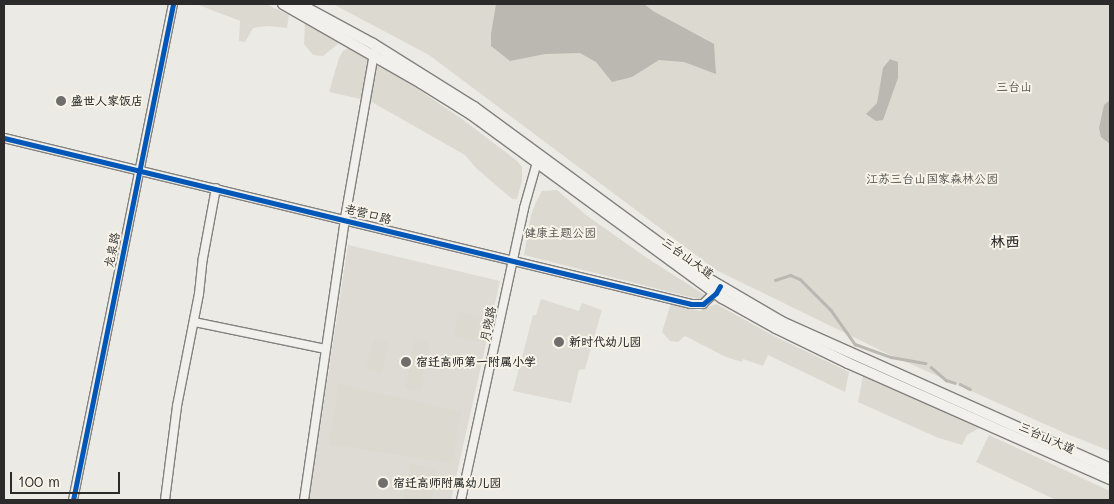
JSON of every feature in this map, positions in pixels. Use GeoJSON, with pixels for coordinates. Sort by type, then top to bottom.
{"type":"FeatureCollection","features":[{"type":"Feature","properties":{"kind":"main road","name":"三台山大道"},"geometry":{"type":"LineString","coordinates":[[283,4],[374,55],[538,158]]}},
{"type":"Feature","properties":{"kind":"main road","name":"三台山大道"},"geometry":{"type":"LineString","coordinates":[[299,4],[373,44],[474,107],[538,158],[718,289],[776,328],[848,363],[1110,479]]}},
{"type":"Feature","properties":{"kind":"main road","name":"三台山大道"},"geometry":{"type":"LineString","coordinates":[[718,289],[782,322],[1110,469]]}},
{"type":"Feature","properties":{"kind":"street","name":"龙泉路"},"geometry":{"type":"LineString","coordinates":[[73,500],[138,170],[173,4]]}},
{"type":"Feature","properties":{"kind":"street"},"geometry":{"type":"LineString","coordinates":[[304,500],[345,218],[374,55],[373,44]]}},
{"type":"Feature","properties":{"kind":"street","name":"老营口路"},"geometry":{"type":"LineString","coordinates":[[4,138],[345,218],[691,304],[703,304],[718,289]]}},
{"type":"Feature","properties":{"kind":"street","name":"月晓路"},"geometry":{"type":"LineString","coordinates":[[461,500],[538,158]]}},
{"type":"Feature","properties":{"kind":"street"},"geometry":{"type":"LineString","coordinates":[[165,500],[177,406],[194,322],[216,188]]}},
{"type":"Feature","properties":{"kind":"street"},"geometry":{"type":"LineString","coordinates":[[194,322],[325,349]]}},
{"type":"Feature","properties":{"kind":"shaded area"},"geometry":{"type":"Polygon","coordinates":[[[496,4],[644,4],[653,11],[714,44],[716,74],[684,62],[659,60],[632,77],[612,82],[596,62],[580,53],[545,54],[510,61],[491,46],[496,4]]]}},
{"type":"Feature","properties":{"kind":"shaded area"},"geometry":{"type":"Polygon","coordinates":[[[890,59],[898,62],[898,78],[883,120],[876,121],[866,114],[877,103],[883,68],[890,59]]]}},
{"type":"Feature","properties":{"kind":"shaded area"},"geometry":{"type":"Polygon","coordinates":[[[1110,100],[1110,144],[1101,137],[1099,128],[1104,105],[1110,100]]]}},
{"type":"Feature","properties":{"kind":"shaded area","name":"宿迁高师第一附属小学"},"geometry":{"type":"Polygon","coordinates":[[[348,245],[500,281],[451,500],[309,500],[348,245]]]}},
{"type":"Feature","properties":{"kind":"shaded area","name":"新时代幼儿园"},"geometry":{"type":"Polygon","coordinates":[[[541,299],[579,311],[582,303],[602,310],[585,369],[579,370],[571,403],[513,391],[533,315],[536,315],[541,299]]]}},
{"type":"Feature","properties":{"kind":"green space"},"geometry":{"type":"Polygon","coordinates":[[[196,4],[266,4],[289,15],[287,28],[267,26],[253,28],[245,42],[239,41],[240,21],[196,4]]]}},
{"type":"Feature","properties":{"kind":"green space","name":"江苏三台山国家森林公园"},"geometry":{"type":"Polygon","coordinates":[[[333,4],[1110,4],[1110,451],[1067,434],[886,353],[716,270],[429,55],[333,4]]]}},
{"type":"Feature","properties":{"kind":"green space"},"geometry":{"type":"Polygon","coordinates":[[[305,23],[339,43],[323,56],[313,55],[304,44],[305,23]]]}},
{"type":"Feature","properties":{"kind":"green space"},"geometry":{"type":"Polygon","coordinates":[[[349,47],[406,81],[462,119],[516,160],[522,167],[522,181],[517,199],[512,199],[476,168],[465,155],[370,101],[329,92],[339,58],[343,51],[349,47]]]}},
{"type":"Feature","properties":{"kind":"green space","name":"健康主题公园"},"geometry":{"type":"Polygon","coordinates":[[[557,190],[586,215],[647,258],[705,295],[705,299],[702,300],[524,255],[531,215],[536,202],[542,191],[557,190]]]}},
{"type":"Feature","properties":{"kind":"green space"},"geometry":{"type":"Polygon","coordinates":[[[674,304],[700,311],[716,304],[774,336],[849,372],[845,392],[768,355],[763,366],[743,359],[742,362],[726,357],[685,336],[678,342],[670,341],[662,332],[670,306],[674,304]]]}},
{"type":"Feature","properties":{"kind":"green space"},"geometry":{"type":"Polygon","coordinates":[[[459,312],[480,317],[475,341],[453,336],[459,312]]]}},
{"type":"Feature","properties":{"kind":"green space"},"geometry":{"type":"Polygon","coordinates":[[[374,338],[390,342],[382,373],[366,369],[374,338]]]}},
{"type":"Feature","properties":{"kind":"green space"},"geometry":{"type":"Polygon","coordinates":[[[415,339],[430,342],[420,391],[405,388],[415,339]]]}},
{"type":"Feature","properties":{"kind":"green space"},"geometry":{"type":"Polygon","coordinates":[[[863,376],[981,427],[967,435],[962,445],[936,437],[858,402],[863,376]]]}},
{"type":"Feature","properties":{"kind":"green space"},"geometry":{"type":"Polygon","coordinates":[[[339,384],[462,412],[451,463],[329,444],[339,384]]]}},
{"type":"Feature","properties":{"kind":"green space"},"geometry":{"type":"Polygon","coordinates":[[[989,435],[1110,491],[1110,500],[1056,500],[976,462],[989,435]]]}},
{"type":"Feature","properties":{"kind":"green space"},"geometry":{"type":"Polygon","coordinates":[[[411,464],[437,469],[431,500],[403,500],[411,464]]]}},
{"type":"Feature","properties":{"kind":"waterway"},"geometry":{"type":"LineString","coordinates":[[775,280],[790,275],[800,279],[831,310],[855,344],[891,357],[925,363]]}},
{"type":"Feature","properties":{"kind":"waterway"},"geometry":{"type":"LineString","coordinates":[[931,367],[946,380],[955,383]]}},
{"type":"Feature","properties":{"kind":"waterway"},"geometry":{"type":"LineString","coordinates":[[960,384],[970,389]]}},
{"type":"Feature","properties":{"kind":"cycle path"},"geometry":{"type":"LineString","coordinates":[[73,500],[173,4]]}},
{"type":"Feature","properties":{"kind":"cycle path"},"geometry":{"type":"LineString","coordinates":[[4,138],[691,304],[703,304],[716,293],[720,286]]}},
{"type":"Feature","properties":{"kind":"place","name":"盛世人家饭店"},"geometry":{"type":"Point","coordinates":[61,101]}},
{"type":"Feature","properties":{"kind":"place","name":"新时代幼儿园"},"geometry":{"type":"Point","coordinates":[559,342]}},
{"type":"Feature","properties":{"kind":"place","name":"宿迁高师第一附属小学"},"geometry":{"type":"Point","coordinates":[406,362]}},
{"type":"Feature","properties":{"kind":"place","name":"宿迁高师附属幼儿园"},"geometry":{"type":"Point","coordinates":[383,483]}},
{"type":"Feature","properties":{"kind":"district","name":"林西"},"geometry":{"type":"Point","coordinates":[1005,242]}},
{"type":"Feature","properties":{"kind":"park label","name":"三台山"},"geometry":{"type":"Point","coordinates":[1014,87]}}]}
